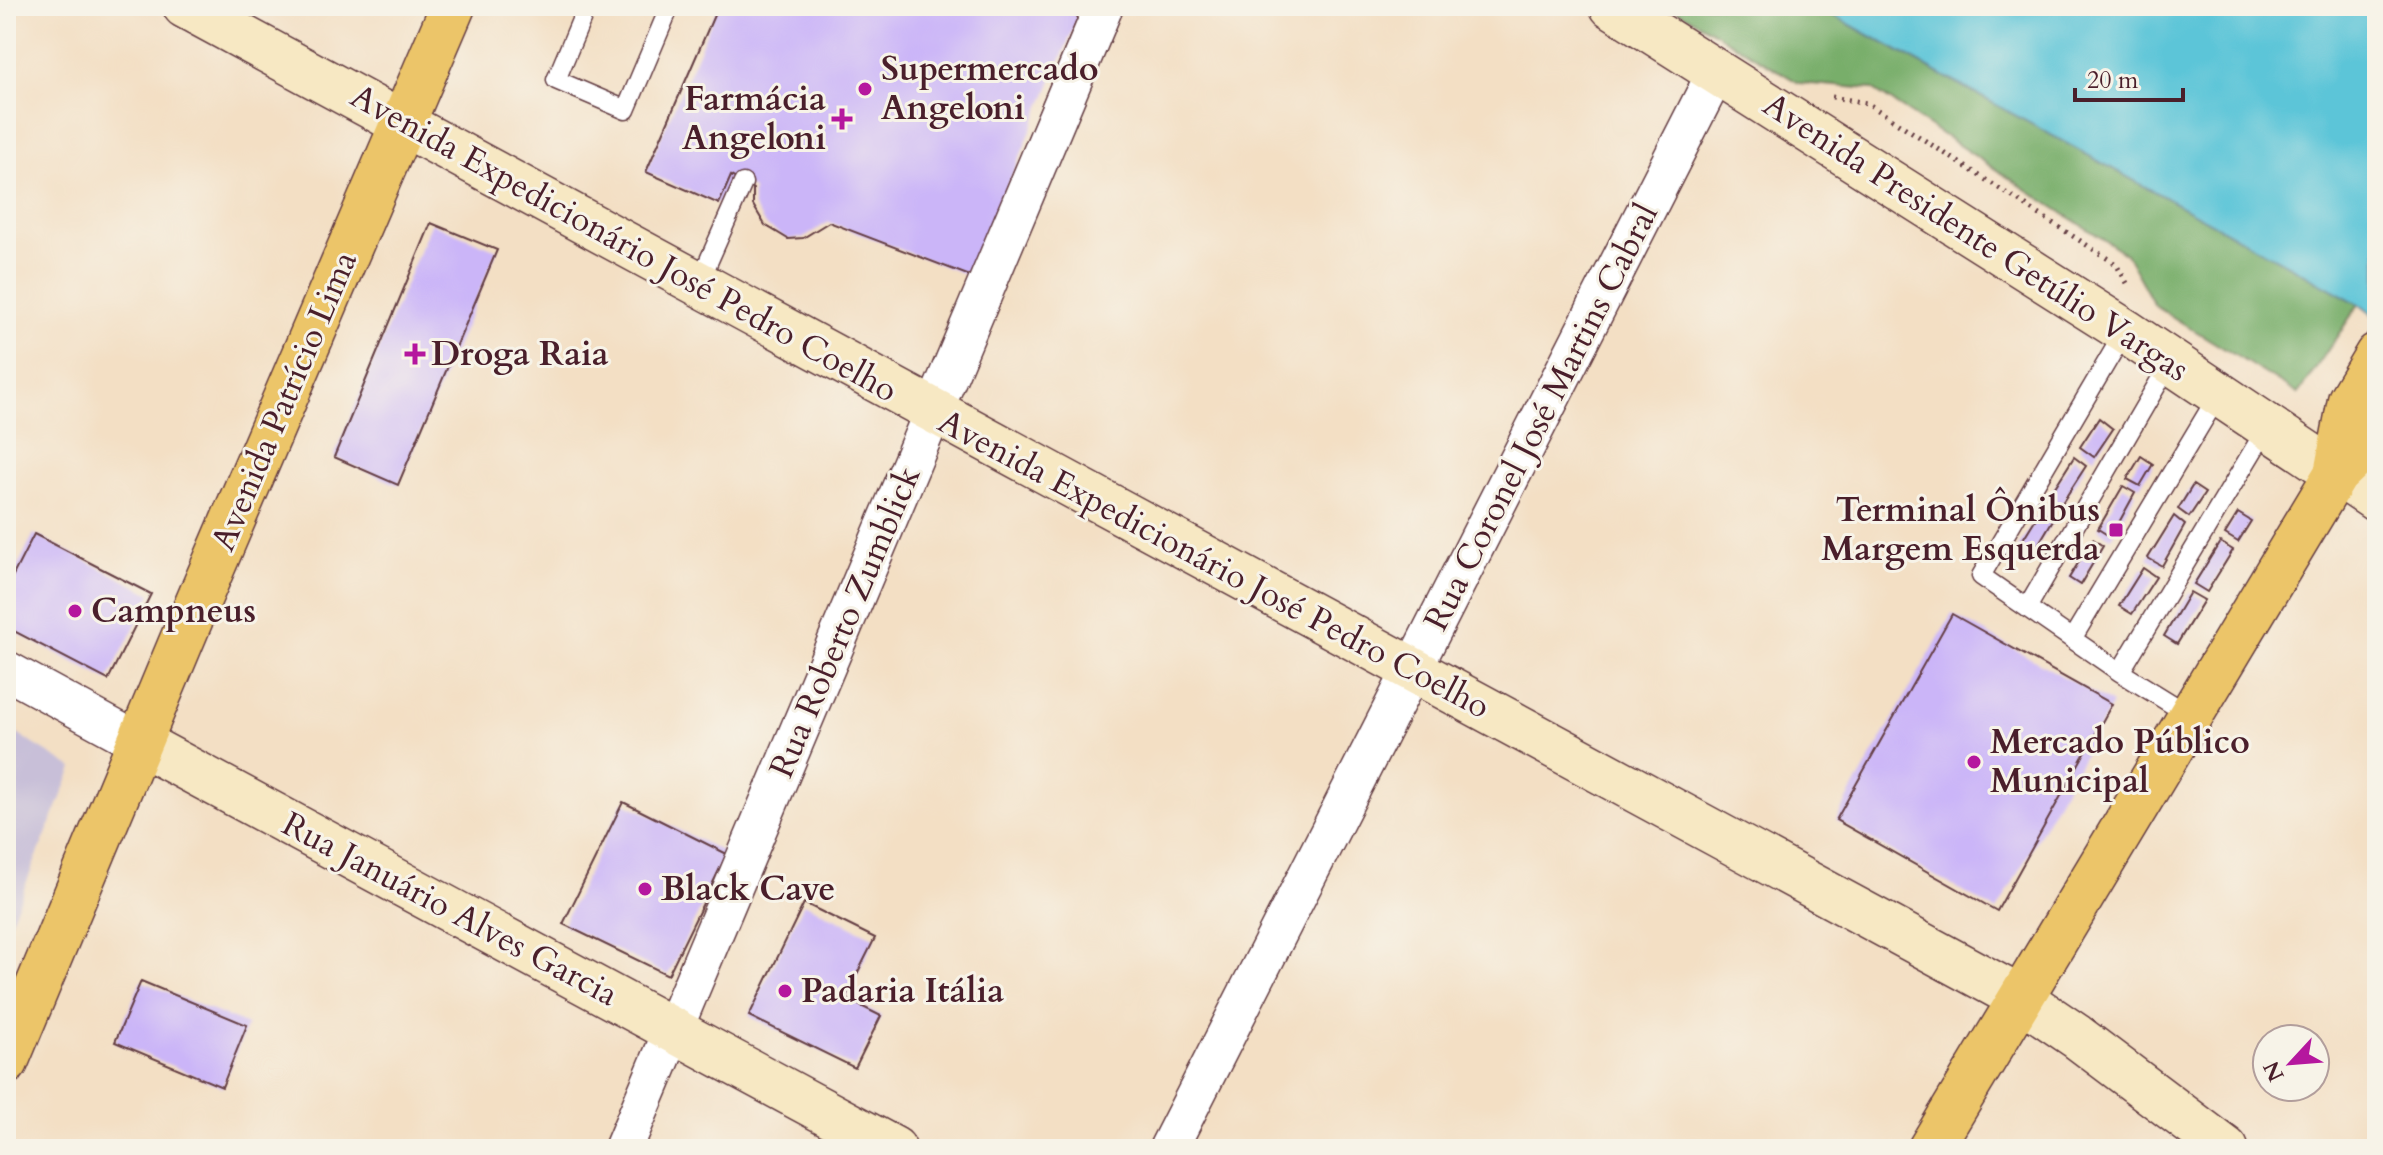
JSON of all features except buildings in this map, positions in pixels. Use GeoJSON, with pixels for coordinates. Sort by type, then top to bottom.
{"type":"FeatureCollection","features":[{"type":"Feature","properties":{"kind":"main road","name":"Avenida Patrício Lima"},"geometry":{"type":"LineString","coordinates":[[6,1062],[453,6]]}},
{"type":"Feature","properties":{"kind":"main road"},"geometry":{"type":"LineString","coordinates":[[2336,474],[2350,400],[2377,355]]}},
{"type":"Feature","properties":{"kind":"main road"},"geometry":{"type":"LineString","coordinates":[[1930,1149],[2336,474],[2377,435]]}},
{"type":"Feature","properties":{"kind":"street","name":"Avenida Expedicionário José Pedro Coelho"},"geometry":{"type":"LineString","coordinates":[[185,6],[2020,998],[2076,1036],[2226,1149]]}},
{"type":"Feature","properties":{"kind":"street","name":"Rua Roberto Zumblick"},"geometry":{"type":"LineString","coordinates":[[623,1149],[1104,6]]}},
{"type":"Feature","properties":{"kind":"street","name":"Avenida Presidente Getúlio Vargas"},"geometry":{"type":"LineString","coordinates":[[1612,6],[2125,331],[2377,500]]}},
{"type":"Feature","properties":{"kind":"street","name":"Rua Coronel José Martins Cabral"},"geometry":{"type":"LineString","coordinates":[[1168,1149],[1717,71]]}},
{"type":"Feature","properties":{"kind":"street","name":"Rua Januário Alves Garcia"},"geometry":{"type":"LineString","coordinates":[[6,670],[894,1149]]}},
{"type":"Feature","properties":{"kind":"lane"},"geometry":{"type":"LineString","coordinates":[[587,6],[556,80],[626,110],[670,6]]}},
{"type":"Feature","properties":{"kind":"lane"},"geometry":{"type":"LineString","coordinates":[[698,284],[743,183]]}},
{"type":"Feature","properties":{"kind":"lane"},"geometry":{"type":"LineString","coordinates":[[2125,331],[1981,576],[2120,672],[2191,716]]}},
{"type":"Feature","properties":{"kind":"lane"},"geometry":{"type":"LineString","coordinates":[[2027,608],[2171,361]]}},
{"type":"Feature","properties":{"kind":"lane"},"geometry":{"type":"LineString","coordinates":[[2072,639],[2219,394]]}},
{"type":"Feature","properties":{"kind":"lane"},"geometry":{"type":"LineString","coordinates":[[2120,672],[2268,426]]}},
{"type":"Feature","properties":{"kind":"shaded area"},"geometry":{"type":"Polygon","coordinates":[[[6,727],[73,768],[6,933],[6,727]]]}},
{"type":"Feature","properties":{"kind":"green space"},"geometry":{"type":"Polygon","coordinates":[[[1670,6],[1816,6],[2359,304],[2298,394],[2155,306],[2126,254],[1872,89],[1799,83],[1670,6]]]}},
{"type":"Feature","properties":{"kind":"water"},"geometry":{"type":"Polygon","coordinates":[[[1816,6],[2377,6],[2377,318],[2359,304],[1816,6]]]}},
{"type":"Feature","properties":{"kind":"place","name":"Supermercado Angeloni"},"geometry":{"type":"Point","coordinates":[865,89]}},
{"type":"Feature","properties":{"kind":"place","name":"Farmácia Angeloni"},"geometry":{"type":"Point","coordinates":[842,119]}},
{"type":"Feature","properties":{"kind":"place","name":"Droga Raia"},"geometry":{"type":"Point","coordinates":[415,354]}},
{"type":"Feature","properties":{"kind":"place","name":"Terminal Ônibus Margem Esquerda"},"geometry":{"type":"Point","coordinates":[2116,530]}},
{"type":"Feature","properties":{"kind":"place","name":"Campneus"},"geometry":{"type":"Point","coordinates":[75,611]}},
{"type":"Feature","properties":{"kind":"place","name":"Mercado Público Municipal"},"geometry":{"type":"Point","coordinates":[1974,762]}},
{"type":"Feature","properties":{"kind":"place","name":"Black Cave"},"geometry":{"type":"Point","coordinates":[645,889]}},
{"type":"Feature","properties":{"kind":"place","name":"Padaria Itália"},"geometry":{"type":"Point","coordinates":[785,991]}}]}
